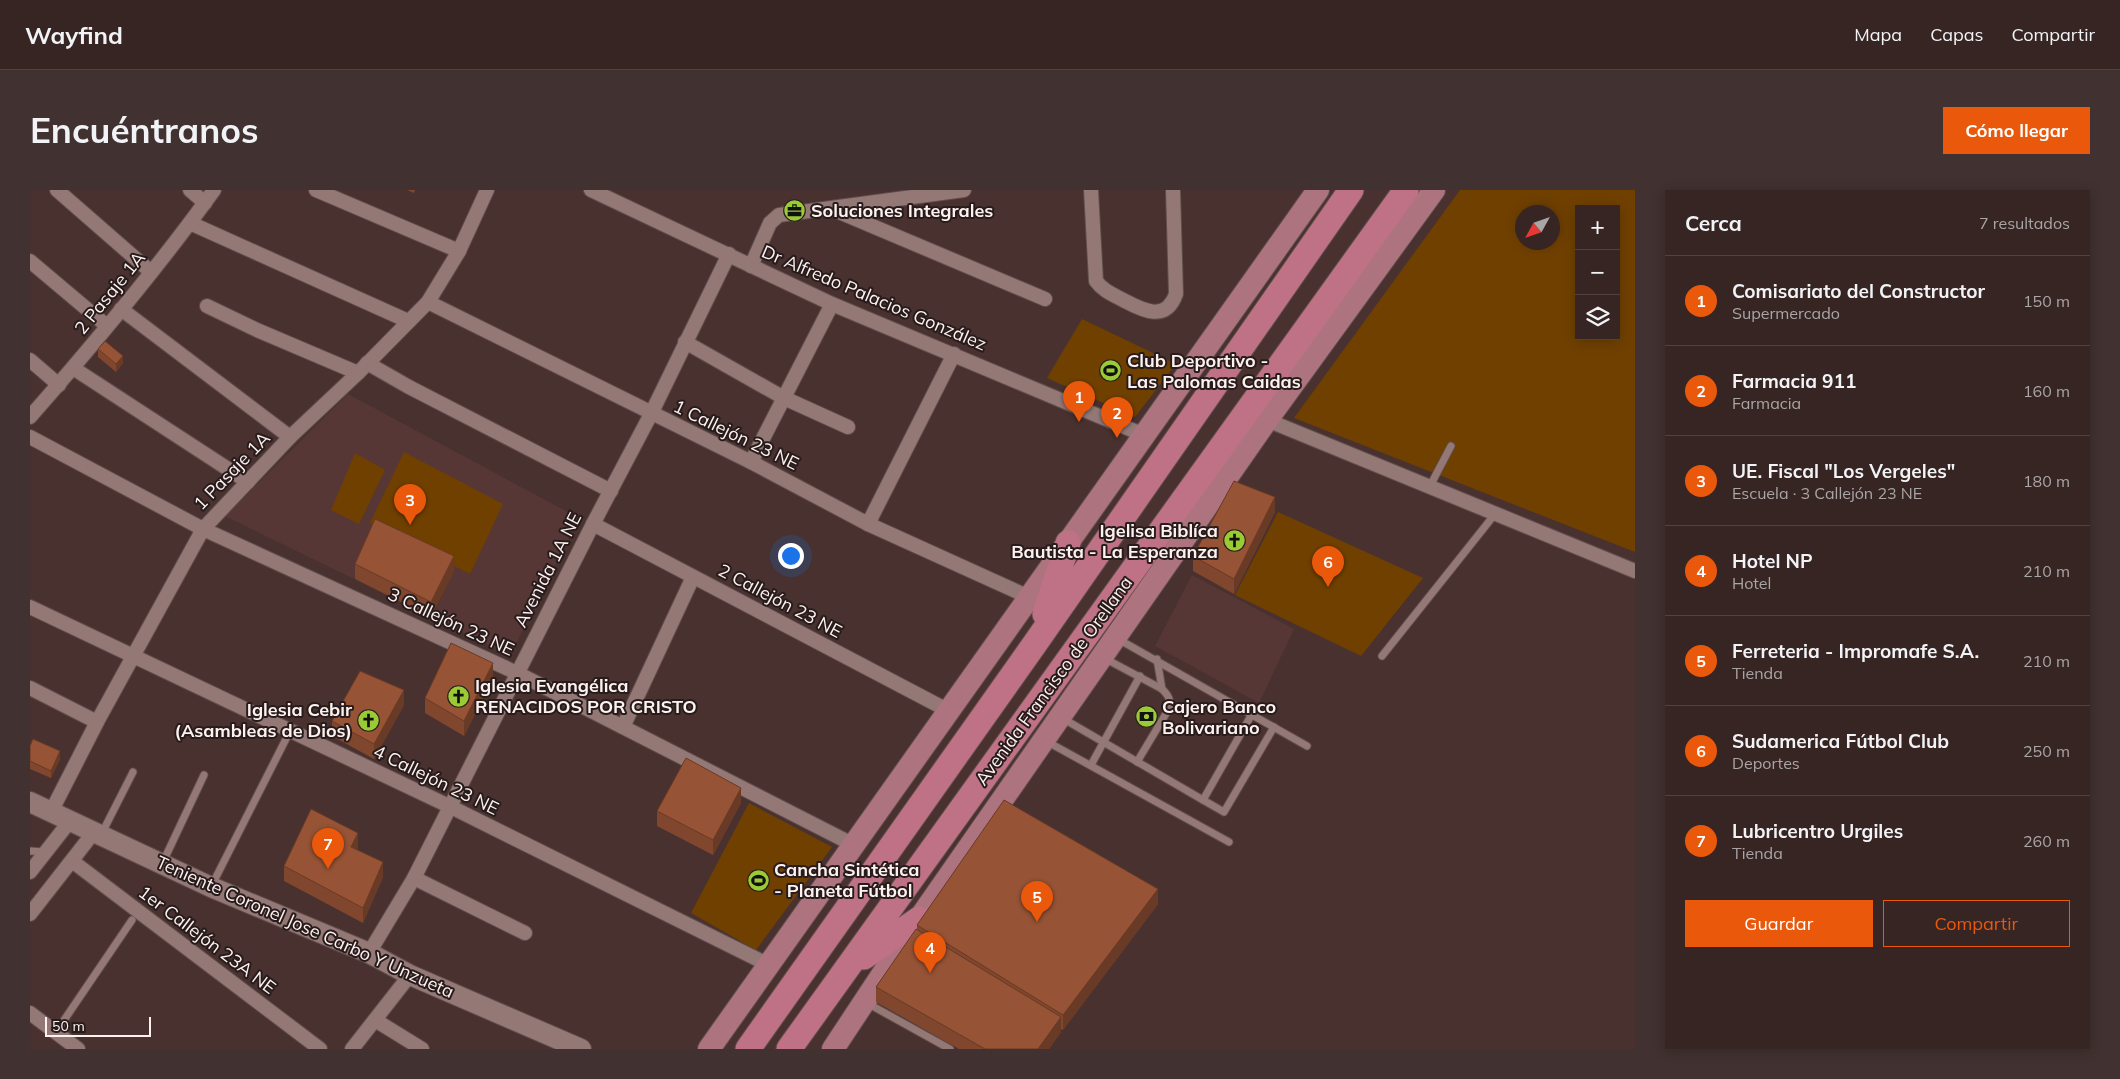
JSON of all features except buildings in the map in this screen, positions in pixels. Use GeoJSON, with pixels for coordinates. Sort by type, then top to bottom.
{"type":"FeatureCollection","features":[{"type":"Feature","properties":{"kind":"highway","name":"Avenida Francisco de Orellana"},"geometry":{"type":"LineString","coordinates":[[748,1049],[1034,645],[1351,190]]}},
{"type":"Feature","properties":{"kind":"highway","name":"Avenida Francisco de Orellana"},"geometry":{"type":"LineString","coordinates":[[789,1049],[1406,190]]}},
{"type":"Feature","properties":{"kind":"highway"},"geometry":{"type":"LineString","coordinates":[[1034,645],[1068,543]]}},
{"type":"Feature","properties":{"kind":"highway"},"geometry":{"type":"LineString","coordinates":[[843,975],[873,950],[920,919]]}},
{"type":"Feature","properties":{"kind":"main road"},"geometry":{"type":"LineString","coordinates":[[709,1049],[1318,190]]}},
{"type":"Feature","properties":{"kind":"main road","name":"Avenida Francisco de Orellana"},"geometry":{"type":"LineString","coordinates":[[838,1046],[865,1002],[885,979],[920,919],[953,877],[1115,637],[1267,420],[1434,190]]}},
{"type":"Feature","properties":{"kind":"street"},"geometry":{"type":"LineString","coordinates":[[57,190],[152,272]]}},
{"type":"Feature","properties":{"kind":"street"},"geometry":{"type":"LineString","coordinates":[[190,190],[205,202]]}},
{"type":"Feature","properties":{"kind":"street","name":"2 Pasaje 1A"},"geometry":{"type":"LineString","coordinates":[[30,417],[59,385],[152,272],[214,190]]}},
{"type":"Feature","properties":{"kind":"street"},"geometry":{"type":"LineString","coordinates":[[316,190],[459,251]]}},
{"type":"Feature","properties":{"kind":"street","name":"1 Pasaje 1A"},"geometry":{"type":"LineString","coordinates":[[51,812],[97,722],[203,529],[290,438],[428,302],[459,251],[487,190]]}},
{"type":"Feature","properties":{"kind":"street","name":"Dr Alfredo Palacios González"},"geometry":{"type":"LineString","coordinates":[[591,190],[832,304],[1144,434]]}},
{"type":"Feature","properties":{"kind":"street"},"geometry":{"type":"LineString","coordinates":[[751,266],[774,219],[785,213],[964,190]]}},
{"type":"Feature","properties":{"kind":"street"},"geometry":{"type":"LineString","coordinates":[[1091,190],[1096,281],[1102,289],[1141,309],[1156,312],[1162,311],[1170,305],[1176,294],[1173,190]]}},
{"type":"Feature","properties":{"kind":"street"},"geometry":{"type":"LineString","coordinates":[[830,208],[1045,299]]}},
{"type":"Feature","properties":{"kind":"street"},"geometry":{"type":"LineString","coordinates":[[190,223],[408,321]]}},
{"type":"Feature","properties":{"kind":"street","name":"Avenida 1A NE"},"geometry":{"type":"LineString","coordinates":[[368,953],[414,878],[451,808],[517,673],[651,414],[729,254]]}},
{"type":"Feature","properties":{"kind":"street"},"geometry":{"type":"LineString","coordinates":[[30,261],[107,326]]}},
{"type":"Feature","properties":{"kind":"street","name":"1 Callejón 23 NE"},"geometry":{"type":"LineString","coordinates":[[428,302],[651,414],[752,462],[868,524],[1029,597]]}},
{"type":"Feature","properties":{"kind":"street"},"geometry":{"type":"LineString","coordinates":[[752,462],[832,304]]}},
{"type":"Feature","properties":{"kind":"street"},"geometry":{"type":"LineString","coordinates":[[207,306],[257,330],[363,368],[409,387],[611,491]]}},
{"type":"Feature","properties":{"kind":"street"},"geometry":{"type":"LineString","coordinates":[[122,309],[290,438]]}},
{"type":"Feature","properties":{"kind":"street"},"geometry":{"type":"LineString","coordinates":[[685,342],[784,398],[848,427]]}},
{"type":"Feature","properties":{"kind":"street"},"geometry":{"type":"LineString","coordinates":[[868,524],[954,354]]}},
{"type":"Feature","properties":{"kind":"street"},"geometry":{"type":"LineString","coordinates":[[30,360],[59,385]]}},
{"type":"Feature","properties":{"kind":"street"},"geometry":{"type":"LineString","coordinates":[[73,368],[248,482]]}},
{"type":"Feature","properties":{"kind":"street"},"geometry":{"type":"LineString","coordinates":[[1267,420],[1635,570]]}},
{"type":"Feature","properties":{"kind":"street","name":"3 Callejón 23 NE"},"geometry":{"type":"LineString","coordinates":[[30,437],[203,529],[517,673],[854,845]]}},
{"type":"Feature","properties":{"kind":"street","name":"2 Callejón 23 NE"},"geometry":{"type":"LineString","coordinates":[[593,524],[949,712]]}},
{"type":"Feature","properties":{"kind":"street"},"geometry":{"type":"LineString","coordinates":[[623,727],[693,577]]}},
{"type":"Feature","properties":{"kind":"street","name":"4 Callejón 23 NE"},"geometry":{"type":"LineString","coordinates":[[30,607],[451,808],[769,966]]}},
{"type":"Feature","properties":{"kind":"street"},"geometry":{"type":"LineString","coordinates":[[30,688],[97,722]]}},
{"type":"Feature","properties":{"kind":"street","name":"Teniente Coronel Jose Carbo Y Unzueta"},"geometry":{"type":"LineString","coordinates":[[30,802],[211,887],[368,953],[410,975],[581,1049]]}},
{"type":"Feature","properties":{"kind":"street"},"geometry":{"type":"LineString","coordinates":[[30,872],[70,821]]}},
{"type":"Feature","properties":{"kind":"street"},"geometry":{"type":"LineString","coordinates":[[30,914],[97,834]]}},
{"type":"Feature","properties":{"kind":"street","name":"1er Callejón 23A NE"},"geometry":{"type":"LineString","coordinates":[[72,862],[320,1049]]}},
{"type":"Feature","properties":{"kind":"street"},"geometry":{"type":"LineString","coordinates":[[414,878],[525,933]]}},
{"type":"Feature","properties":{"kind":"street"},"geometry":{"type":"LineString","coordinates":[[352,1049],[410,975]]}},
{"type":"Feature","properties":{"kind":"street"},"geometry":{"type":"LineString","coordinates":[[30,1013],[78,1049]]}},
{"type":"Feature","properties":{"kind":"street"},"geometry":{"type":"LineString","coordinates":[[375,1020],[422,1049]]}},
{"type":"Feature","properties":{"kind":"lane"},"geometry":{"type":"LineString","coordinates":[[1430,486],[1451,446]]}},
{"type":"Feature","properties":{"kind":"lane"},"geometry":{"type":"LineString","coordinates":[[1382,656],[1496,513]]}},
{"type":"Feature","properties":{"kind":"lane"},"geometry":{"type":"LineString","coordinates":[[1115,637],[1307,746]]}},
{"type":"Feature","properties":{"kind":"lane"},"geometry":{"type":"LineString","coordinates":[[1102,657],[1140,676],[1162,689],[1168,695],[1170,707],[1137,762]]}},
{"type":"Feature","properties":{"kind":"lane"},"geometry":{"type":"LineString","coordinates":[[1157,660],[1162,689]]}},
{"type":"Feature","properties":{"kind":"lane"},"geometry":{"type":"LineString","coordinates":[[1091,765],[1140,676]]}},
{"type":"Feature","properties":{"kind":"lane"},"geometry":{"type":"LineString","coordinates":[[1203,800],[1252,714]]}},
{"type":"Feature","properties":{"kind":"lane"},"geometry":{"type":"LineString","coordinates":[[1060,716],[1224,812],[1274,727]]}},
{"type":"Feature","properties":{"kind":"lane"},"geometry":{"type":"LineString","coordinates":[[211,887],[290,731]]}},
{"type":"Feature","properties":{"kind":"lane"},"geometry":{"type":"LineString","coordinates":[[1044,740],[1229,842]]}},
{"type":"Feature","properties":{"kind":"lane"},"geometry":{"type":"LineString","coordinates":[[97,834],[134,772]]}},
{"type":"Feature","properties":{"kind":"lane"},"geometry":{"type":"LineString","coordinates":[[162,864],[204,775]]}},
{"type":"Feature","properties":{"kind":"lane"},"geometry":{"type":"LineString","coordinates":[[30,851],[46,852]]}},
{"type":"Feature","properties":{"kind":"lane"},"geometry":{"type":"LineString","coordinates":[[56,1032],[132,920]]}},
{"type":"Feature","properties":{"kind":"lane"},"geometry":{"type":"LineString","coordinates":[[865,1002],[950,1049]]}},
{"type":"Feature","properties":{"kind":"shaded area"},"geometry":{"type":"Polygon","coordinates":[[[1460,190],[1635,190],[1635,552],[1294,418],[1460,190]]]}},
{"type":"Feature","properties":{"kind":"shaded area","name":"Club Deportivo - Las Palomas Caidas"},"geometry":{"type":"Polygon","coordinates":[[[1082,319],[1176,364],[1135,417],[1047,378],[1082,319]]]}},
{"type":"Feature","properties":{"kind":"shaded area"},"geometry":{"type":"Polygon","coordinates":[[[348,394],[579,518],[510,656],[432,617],[454,570],[374,533],[354,579],[225,516],[348,394]]]}},
{"type":"Feature","properties":{"kind":"shaded area"},"geometry":{"type":"Polygon","coordinates":[[[404,452],[503,504],[470,574],[370,523],[404,452]]]}},
{"type":"Feature","properties":{"kind":"shaded area"},"geometry":{"type":"Polygon","coordinates":[[[355,453],[385,470],[359,524],[331,510],[355,453]]]}},
{"type":"Feature","properties":{"kind":"shaded area"},"geometry":{"type":"Polygon","coordinates":[[[1278,512],[1423,578],[1361,656],[1235,595],[1278,512]]]}},
{"type":"Feature","properties":{"kind":"shaded area"},"geometry":{"type":"Polygon","coordinates":[[[1192,575],[1294,629],[1259,703],[1155,646],[1192,575]]]}},
{"type":"Feature","properties":{"kind":"shaded area","name":"Cancha Sintética - Planeta Fútbol"},"geometry":{"type":"Polygon","coordinates":[[[749,803],[832,847],[756,950],[691,913],[749,803]]]}},
{"type":"Feature","properties":{"kind":"place","name":"Soluciones Integrales"},"geometry":{"type":"Point","coordinates":[795,211]}},
{"type":"Feature","properties":{"kind":"place","name":"Club Deportivo - Las Palomas Caidas"},"geometry":{"type":"Point","coordinates":[1111,371]}},
{"type":"Feature","properties":{"kind":"place","name":"Comisariato del Constructor"},"geometry":{"type":"Point","coordinates":[1079,422]}},
{"type":"Feature","properties":{"kind":"place","name":"Farmacia 911"},"geometry":{"type":"Point","coordinates":[1117,438]}},
{"type":"Feature","properties":{"kind":"place","name":"UE. Fiscal \"Los Vergeles\""},"geometry":{"type":"Point","coordinates":[410,525]}},
{"type":"Feature","properties":{"kind":"place","name":"Igelisa Biblíca Bautista - La Esperanza"},"geometry":{"type":"Point","coordinates":[1234,541]}},
{"type":"Feature","properties":{"kind":"place","name":"Sudamerica Fútbol Club"},"geometry":{"type":"Point","coordinates":[1328,587]}},
{"type":"Feature","properties":{"kind":"place","name":"Iglesia Evangélica RENACIDOS POR CRISTO"},"geometry":{"type":"Point","coordinates":[459,696]}},
{"type":"Feature","properties":{"kind":"place","name":"Cajero Banco Bolivariano"},"geometry":{"type":"Point","coordinates":[1146,717]}},
{"type":"Feature","properties":{"kind":"place","name":"Iglesia Cebir (Asambleas de Dios)"},"geometry":{"type":"Point","coordinates":[368,720]}},
{"type":"Feature","properties":{"kind":"place","name":"Lubricentro Urgiles"},"geometry":{"type":"Point","coordinates":[328,869]}},
{"type":"Feature","properties":{"kind":"place","name":"Cancha Sintética - Planeta Fútbol"},"geometry":{"type":"Point","coordinates":[758,880]}},
{"type":"Feature","properties":{"kind":"place","name":"Ferreteria - Impromafe S.A."},"geometry":{"type":"Point","coordinates":[1037,922]}},
{"type":"Feature","properties":{"kind":"place","name":"Hotel NP"},"geometry":{"type":"Point","coordinates":[930,973]}}]}
